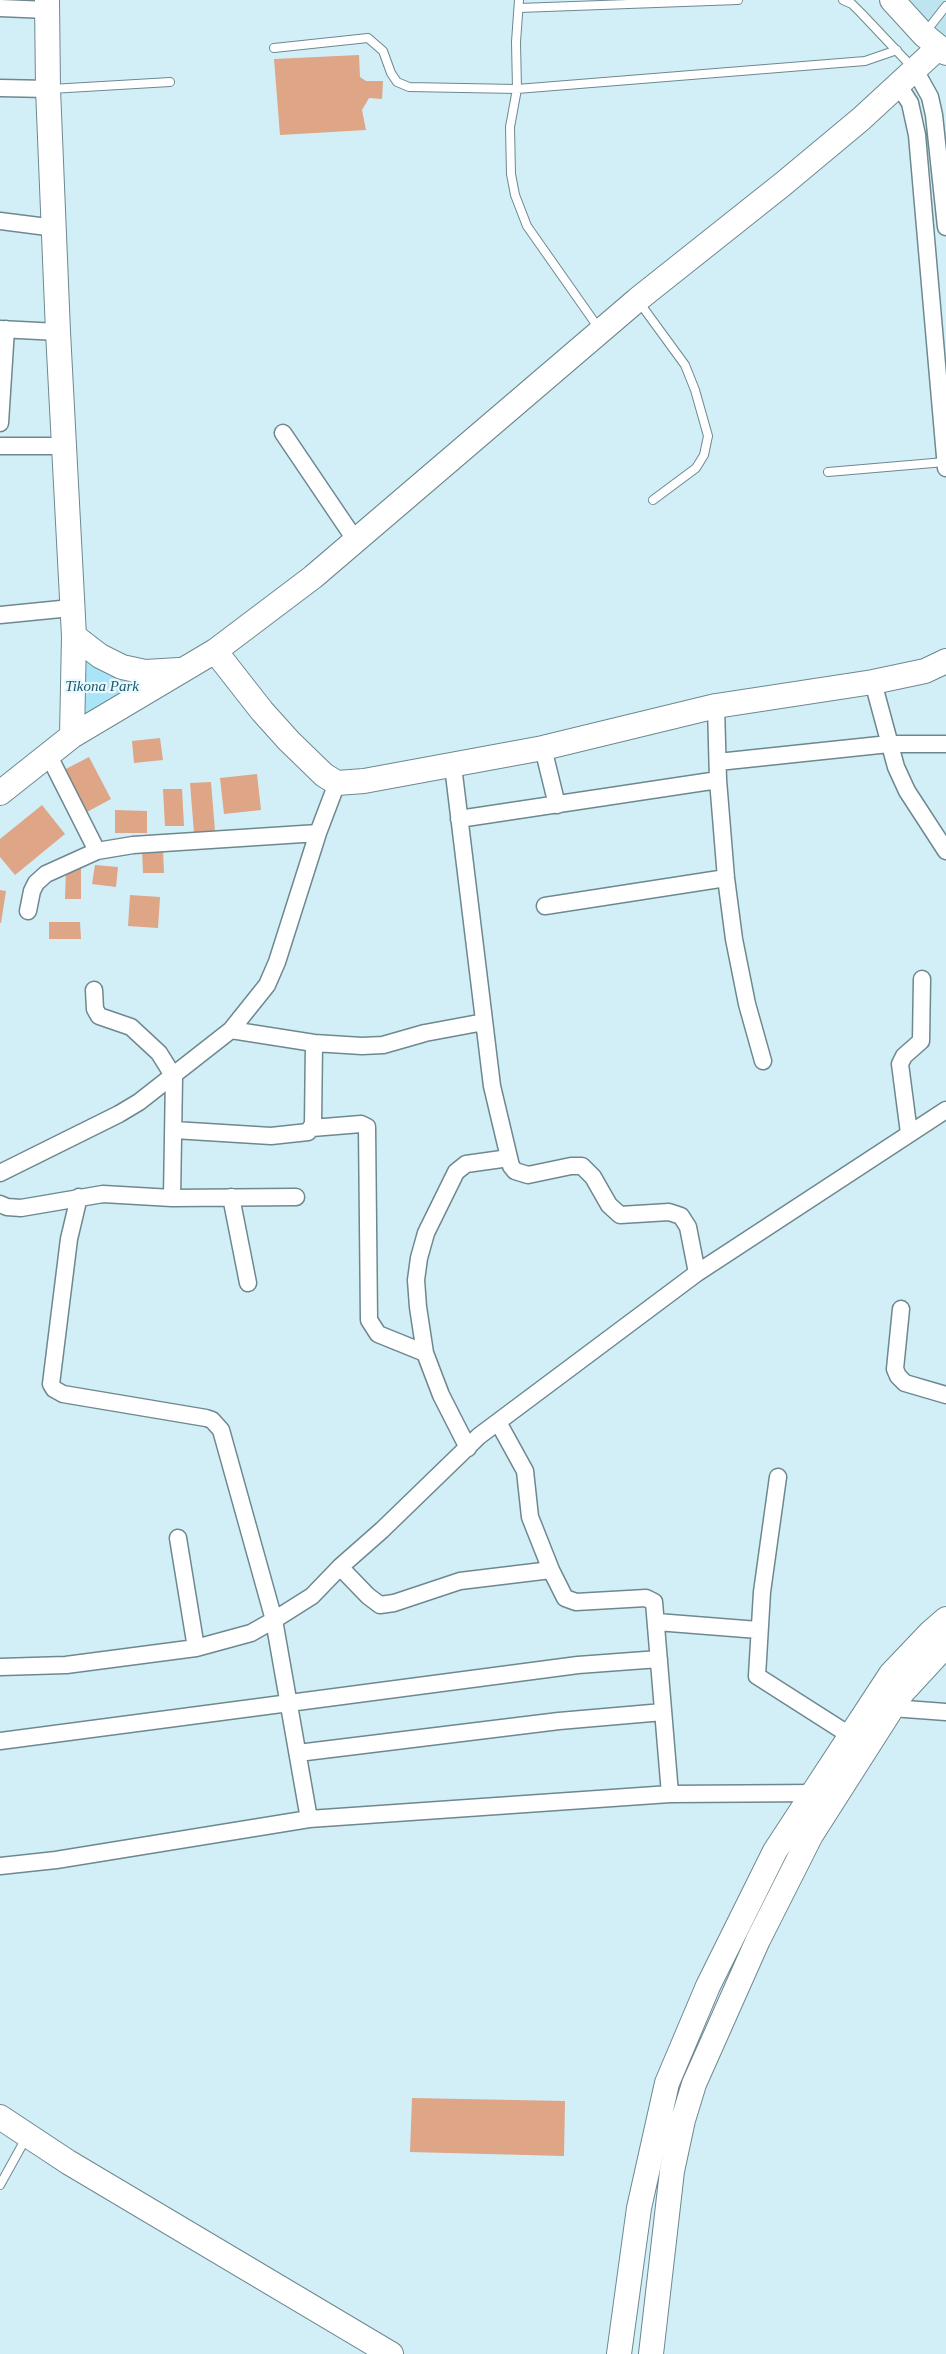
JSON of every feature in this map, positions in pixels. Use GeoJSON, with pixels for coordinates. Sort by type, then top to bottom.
{"type":"FeatureCollection","features":[{"type":"Feature","properties":{"kind":"street"},"geometry":{"type":"LineString","coordinates":[[0,793],[72,736],[215,651],[313,577],[637,300],[783,184],[907,78],[936,45],[892,0]]}},
{"type":"Feature","properties":{"kind":"street"},"geometry":{"type":"LineString","coordinates":[[0,8],[47,5],[48,89],[58,332],[74,636],[72,736]]}},
{"type":"Feature","properties":{"kind":"street"},"geometry":{"type":"LineString","coordinates":[[907,78],[930,98],[934,115],[946,227]]}},
{"type":"Feature","properties":{"kind":"street"},"geometry":{"type":"LineString","coordinates":[[907,78],[917,135],[946,468]]}},
{"type":"Feature","properties":{"kind":"street"},"geometry":{"type":"LineString","coordinates":[[0,88],[48,89]]}},
{"type":"Feature","properties":{"kind":"street"},"geometry":{"type":"LineString","coordinates":[[0,221],[55,228]]}},
{"type":"Feature","properties":{"kind":"street"},"geometry":{"type":"LineString","coordinates":[[0,423],[3,329],[58,332]]}},
{"type":"Feature","properties":{"kind":"street"},"geometry":{"type":"LineString","coordinates":[[283,433],[356,541]]}},
{"type":"Feature","properties":{"kind":"street"},"geometry":{"type":"LineString","coordinates":[[0,446],[65,446]]}},
{"type":"Feature","properties":{"kind":"street"},"geometry":{"type":"LineString","coordinates":[[0,615],[71,608]]}},
{"type":"Feature","properties":{"kind":"street"},"geometry":{"type":"LineString","coordinates":[[74,636],[100,656],[122,667],[145,672],[181,670]]}},
{"type":"Feature","properties":{"kind":"street"},"geometry":{"type":"LineString","coordinates":[[215,651],[262,711],[324,775],[337,783],[364,781],[453,766],[543,748],[716,706],[873,682],[939,669]]}},
{"type":"Feature","properties":{"kind":"street"},"geometry":{"type":"LineString","coordinates":[[873,682],[889,744],[908,791],[946,851]]}},
{"type":"Feature","properties":{"kind":"street"},"geometry":{"type":"LineString","coordinates":[[716,706],[718,780],[726,878],[734,939],[747,1004],[763,1061]]}},
{"type":"Feature","properties":{"kind":"street"},"geometry":{"type":"LineString","coordinates":[[718,762],[889,744],[946,744]]}},
{"type":"Feature","properties":{"kind":"street"},"geometry":{"type":"LineString","coordinates":[[543,748],[557,805]]}},
{"type":"Feature","properties":{"kind":"street"},"geometry":{"type":"LineString","coordinates":[[48,754],[98,851]]}},
{"type":"Feature","properties":{"kind":"street"},"geometry":{"type":"LineString","coordinates":[[453,766],[492,1086],[509,1158],[515,1171],[528,1175],[571,1166],[582,1167],[593,1177],[609,1205],[620,1215],[669,1212],[681,1216],[688,1227],[697,1273]]}},
{"type":"Feature","properties":{"kind":"street"},"geometry":{"type":"LineString","coordinates":[[459,819],[718,780]]}},
{"type":"Feature","properties":{"kind":"street"},"geometry":{"type":"LineString","coordinates":[[0,1173],[119,1114],[174,1077],[231,1030],[267,985],[277,962],[318,833],[337,783]]}},
{"type":"Feature","properties":{"kind":"street"},"geometry":{"type":"LineString","coordinates":[[28,911],[32,891],[36,883],[46,874],[98,851],[133,845],[318,833]]}},
{"type":"Feature","properties":{"kind":"street"},"geometry":{"type":"LineString","coordinates":[[545,906],[726,878]]}},
{"type":"Feature","properties":{"kind":"street"},"geometry":{"type":"LineString","coordinates":[[909,1133],[900,1064],[904,1056],[921,1041],[922,979]]}},
{"type":"Feature","properties":{"kind":"street"},"geometry":{"type":"LineString","coordinates":[[94,990],[95,1009],[99,1016],[131,1027],[159,1053],[174,1077],[172,1198]]}},
{"type":"Feature","properties":{"kind":"street"},"geometry":{"type":"LineString","coordinates":[[231,1030],[314,1043],[362,1046],[383,1045],[425,1033],[484,1022]]}},
{"type":"Feature","properties":{"kind":"street"},"geometry":{"type":"LineString","coordinates":[[312,1128],[314,1043]]}},
{"type":"Feature","properties":{"kind":"street"},"geometry":{"type":"LineString","coordinates":[[0,1667],[66,1665],[196,1648],[250,1633],[274,1620],[312,1596],[340,1566],[382,1530],[479,1436],[697,1273],[946,1110]]}},
{"type":"Feature","properties":{"kind":"street"},"geometry":{"type":"LineString","coordinates":[[174,1130],[271,1136],[302,1134],[312,1128],[361,1124],[367,1127],[369,1320],[378,1334],[425,1353]]}},
{"type":"Feature","properties":{"kind":"street"},"geometry":{"type":"LineString","coordinates":[[468,1448],[441,1395],[425,1353],[420,1331],[416,1280],[419,1258],[426,1233],[451,1179],[460,1167],[509,1158]]}},
{"type":"Feature","properties":{"kind":"street"},"geometry":{"type":"LineString","coordinates":[[0,1204],[21,1208],[79,1197],[128,1194],[172,1198],[296,1197]]}},
{"type":"Feature","properties":{"kind":"street"},"geometry":{"type":"LineString","coordinates":[[79,1197],[69,1239],[51,1384],[54,1389],[63,1394],[206,1418],[217,1424],[226,1442],[274,1620],[309,1819]]}},
{"type":"Feature","properties":{"kind":"street"},"geometry":{"type":"LineString","coordinates":[[231,1197],[248,1283]]}},
{"type":"Feature","properties":{"kind":"street"},"geometry":{"type":"LineString","coordinates":[[901,1309],[896,1369],[898,1377],[906,1383],[946,1395]]}},
{"type":"Feature","properties":{"kind":"street"},"geometry":{"type":"LineString","coordinates":[[498,1422],[525,1471],[530,1517],[550,1570],[568,1601],[650,1598],[655,1605],[670,1794]]}},
{"type":"Feature","properties":{"kind":"street"},"geometry":{"type":"LineString","coordinates":[[778,1478],[762,1592],[757,1676],[850,1736]]}},
{"type":"Feature","properties":{"kind":"street"},"geometry":{"type":"LineString","coordinates":[[178,1538],[196,1648]]}},
{"type":"Feature","properties":{"kind":"street"},"geometry":{"type":"LineString","coordinates":[[340,1566],[375,1602],[386,1605],[460,1581],[550,1570]]}},
{"type":"Feature","properties":{"kind":"street"},"geometry":{"type":"LineString","coordinates":[[619,2354],[639,2208],[666,2090],[708,1986],[775,1851],[891,1674],[946,1619]]}},
{"type":"Feature","properties":{"kind":"street"},"geometry":{"type":"LineString","coordinates":[[657,1623],[758,1630]]}},
{"type":"Feature","properties":{"kind":"street"},"geometry":{"type":"LineString","coordinates":[[651,2354],[672,2171],[694,2084],[758,1940],[811,1835],[901,1694],[945,1648]]}},
{"type":"Feature","properties":{"kind":"street"},"geometry":{"type":"LineString","coordinates":[[0,1740],[578,1665],[659,1659]]}},
{"type":"Feature","properties":{"kind":"street"},"geometry":{"type":"LineString","coordinates":[[892,1708],[946,1712]]}},
{"type":"Feature","properties":{"kind":"street"},"geometry":{"type":"LineString","coordinates":[[298,1753],[559,1721],[663,1712]]}},
{"type":"Feature","properties":{"kind":"street"},"geometry":{"type":"LineString","coordinates":[[0,1866],[56,1860],[309,1819],[670,1794],[839,1791]]}},
{"type":"Feature","properties":{"kind":"street"},"geometry":{"type":"LineString","coordinates":[[666,2090],[689,2100]]}},
{"type":"Feature","properties":{"kind":"street"},"geometry":{"type":"LineString","coordinates":[[0,2117],[98,2180],[391,2354]]}},
{"type":"Feature","properties":{"kind":"lane"},"geometry":{"type":"LineString","coordinates":[[601,332],[527,226],[515,195],[511,174],[510,127],[517,89],[516,42],[519,4],[738,0]]}},
{"type":"Feature","properties":{"kind":"lane"},"geometry":{"type":"LineString","coordinates":[[843,0],[857,9],[897,50],[907,78]]}},
{"type":"Feature","properties":{"kind":"lane"},"geometry":{"type":"LineString","coordinates":[[936,45],[946,6]]}},
{"type":"Feature","properties":{"kind":"lane"},"geometry":{"type":"LineString","coordinates":[[274,48],[368,38],[383,51],[397,82],[409,87],[517,89],[865,61],[897,50]]}},
{"type":"Feature","properties":{"kind":"lane"},"geometry":{"type":"LineString","coordinates":[[48,89],[170,82]]}},
{"type":"Feature","properties":{"kind":"lane"},"geometry":{"type":"LineString","coordinates":[[637,300],[685,365],[695,390],[708,436],[704,455],[696,468],[653,500]]}},
{"type":"Feature","properties":{"kind":"lane"},"geometry":{"type":"LineString","coordinates":[[828,472],[945,462]]}},
{"type":"Feature","properties":{"kind":"lane"},"geometry":{"type":"LineString","coordinates":[[0,2185],[28,2135]]}},
{"type":"Feature","properties":{"kind":"shaded area"},"geometry":{"type":"Polygon","coordinates":[[[887,0],[946,0],[946,61],[887,0]]]}},
{"type":"Feature","properties":{"kind":"green space","name":"Tikona Park"},"geometry":{"type":"Polygon","coordinates":[[[79,645],[155,676],[78,732],[79,645]]]}},
{"type":"Feature","properties":{"kind":"building"},"geometry":{"type":"Polygon","coordinates":[[[359,55],[360,77],[366,81],[383,81],[382,99],[369,98],[362,110],[366,130],[280,135],[274,59],[359,55]]]}},
{"type":"Feature","properties":{"kind":"building"},"geometry":{"type":"Polygon","coordinates":[[[160,738],[163,760],[134,763],[132,741],[160,738]]]}},
{"type":"Feature","properties":{"kind":"building"},"geometry":{"type":"Polygon","coordinates":[[[89,757],[111,799],[85,813],[62,771],[89,757]]]}},
{"type":"Feature","properties":{"kind":"building"},"geometry":{"type":"Polygon","coordinates":[[[257,774],[261,810],[224,814],[220,778],[257,774]]]}},
{"type":"Feature","properties":{"kind":"building"},"geometry":{"type":"Polygon","coordinates":[[[211,782],[215,831],[194,833],[190,783],[211,782]]]}},
{"type":"Feature","properties":{"kind":"building"},"geometry":{"type":"Polygon","coordinates":[[[163,789],[182,789],[184,826],[165,826],[163,789]]]}},
{"type":"Feature","properties":{"kind":"building"},"geometry":{"type":"Polygon","coordinates":[[[42,805],[65,834],[15,875],[0,857],[0,839],[42,805]]]}},
{"type":"Feature","properties":{"kind":"building"},"geometry":{"type":"Polygon","coordinates":[[[115,810],[147,811],[147,833],[115,833],[115,810]]]}},
{"type":"Feature","properties":{"kind":"building"},"geometry":{"type":"Polygon","coordinates":[[[142,850],[163,850],[164,873],[143,873],[142,850]]]}},
{"type":"Feature","properties":{"kind":"building"},"geometry":{"type":"Polygon","coordinates":[[[95,865],[118,867],[116,887],[92,884],[95,865]]]}},
{"type":"Feature","properties":{"kind":"building"},"geometry":{"type":"Polygon","coordinates":[[[66,868],[81,868],[81,899],[65,899],[66,868]]]}},
{"type":"Feature","properties":{"kind":"building"},"geometry":{"type":"Polygon","coordinates":[[[0,890],[6,891],[1,923],[0,923],[0,890]]]}},
{"type":"Feature","properties":{"kind":"building"},"geometry":{"type":"Polygon","coordinates":[[[130,895],[160,897],[158,928],[128,926],[130,895]]]}},
{"type":"Feature","properties":{"kind":"building"},"geometry":{"type":"Polygon","coordinates":[[[49,922],[80,922],[81,939],[49,939],[49,922]]]}},
{"type":"Feature","properties":{"kind":"building"},"geometry":{"type":"Polygon","coordinates":[[[412,2098],[565,2101],[564,2156],[410,2152],[412,2098]]]}}]}
